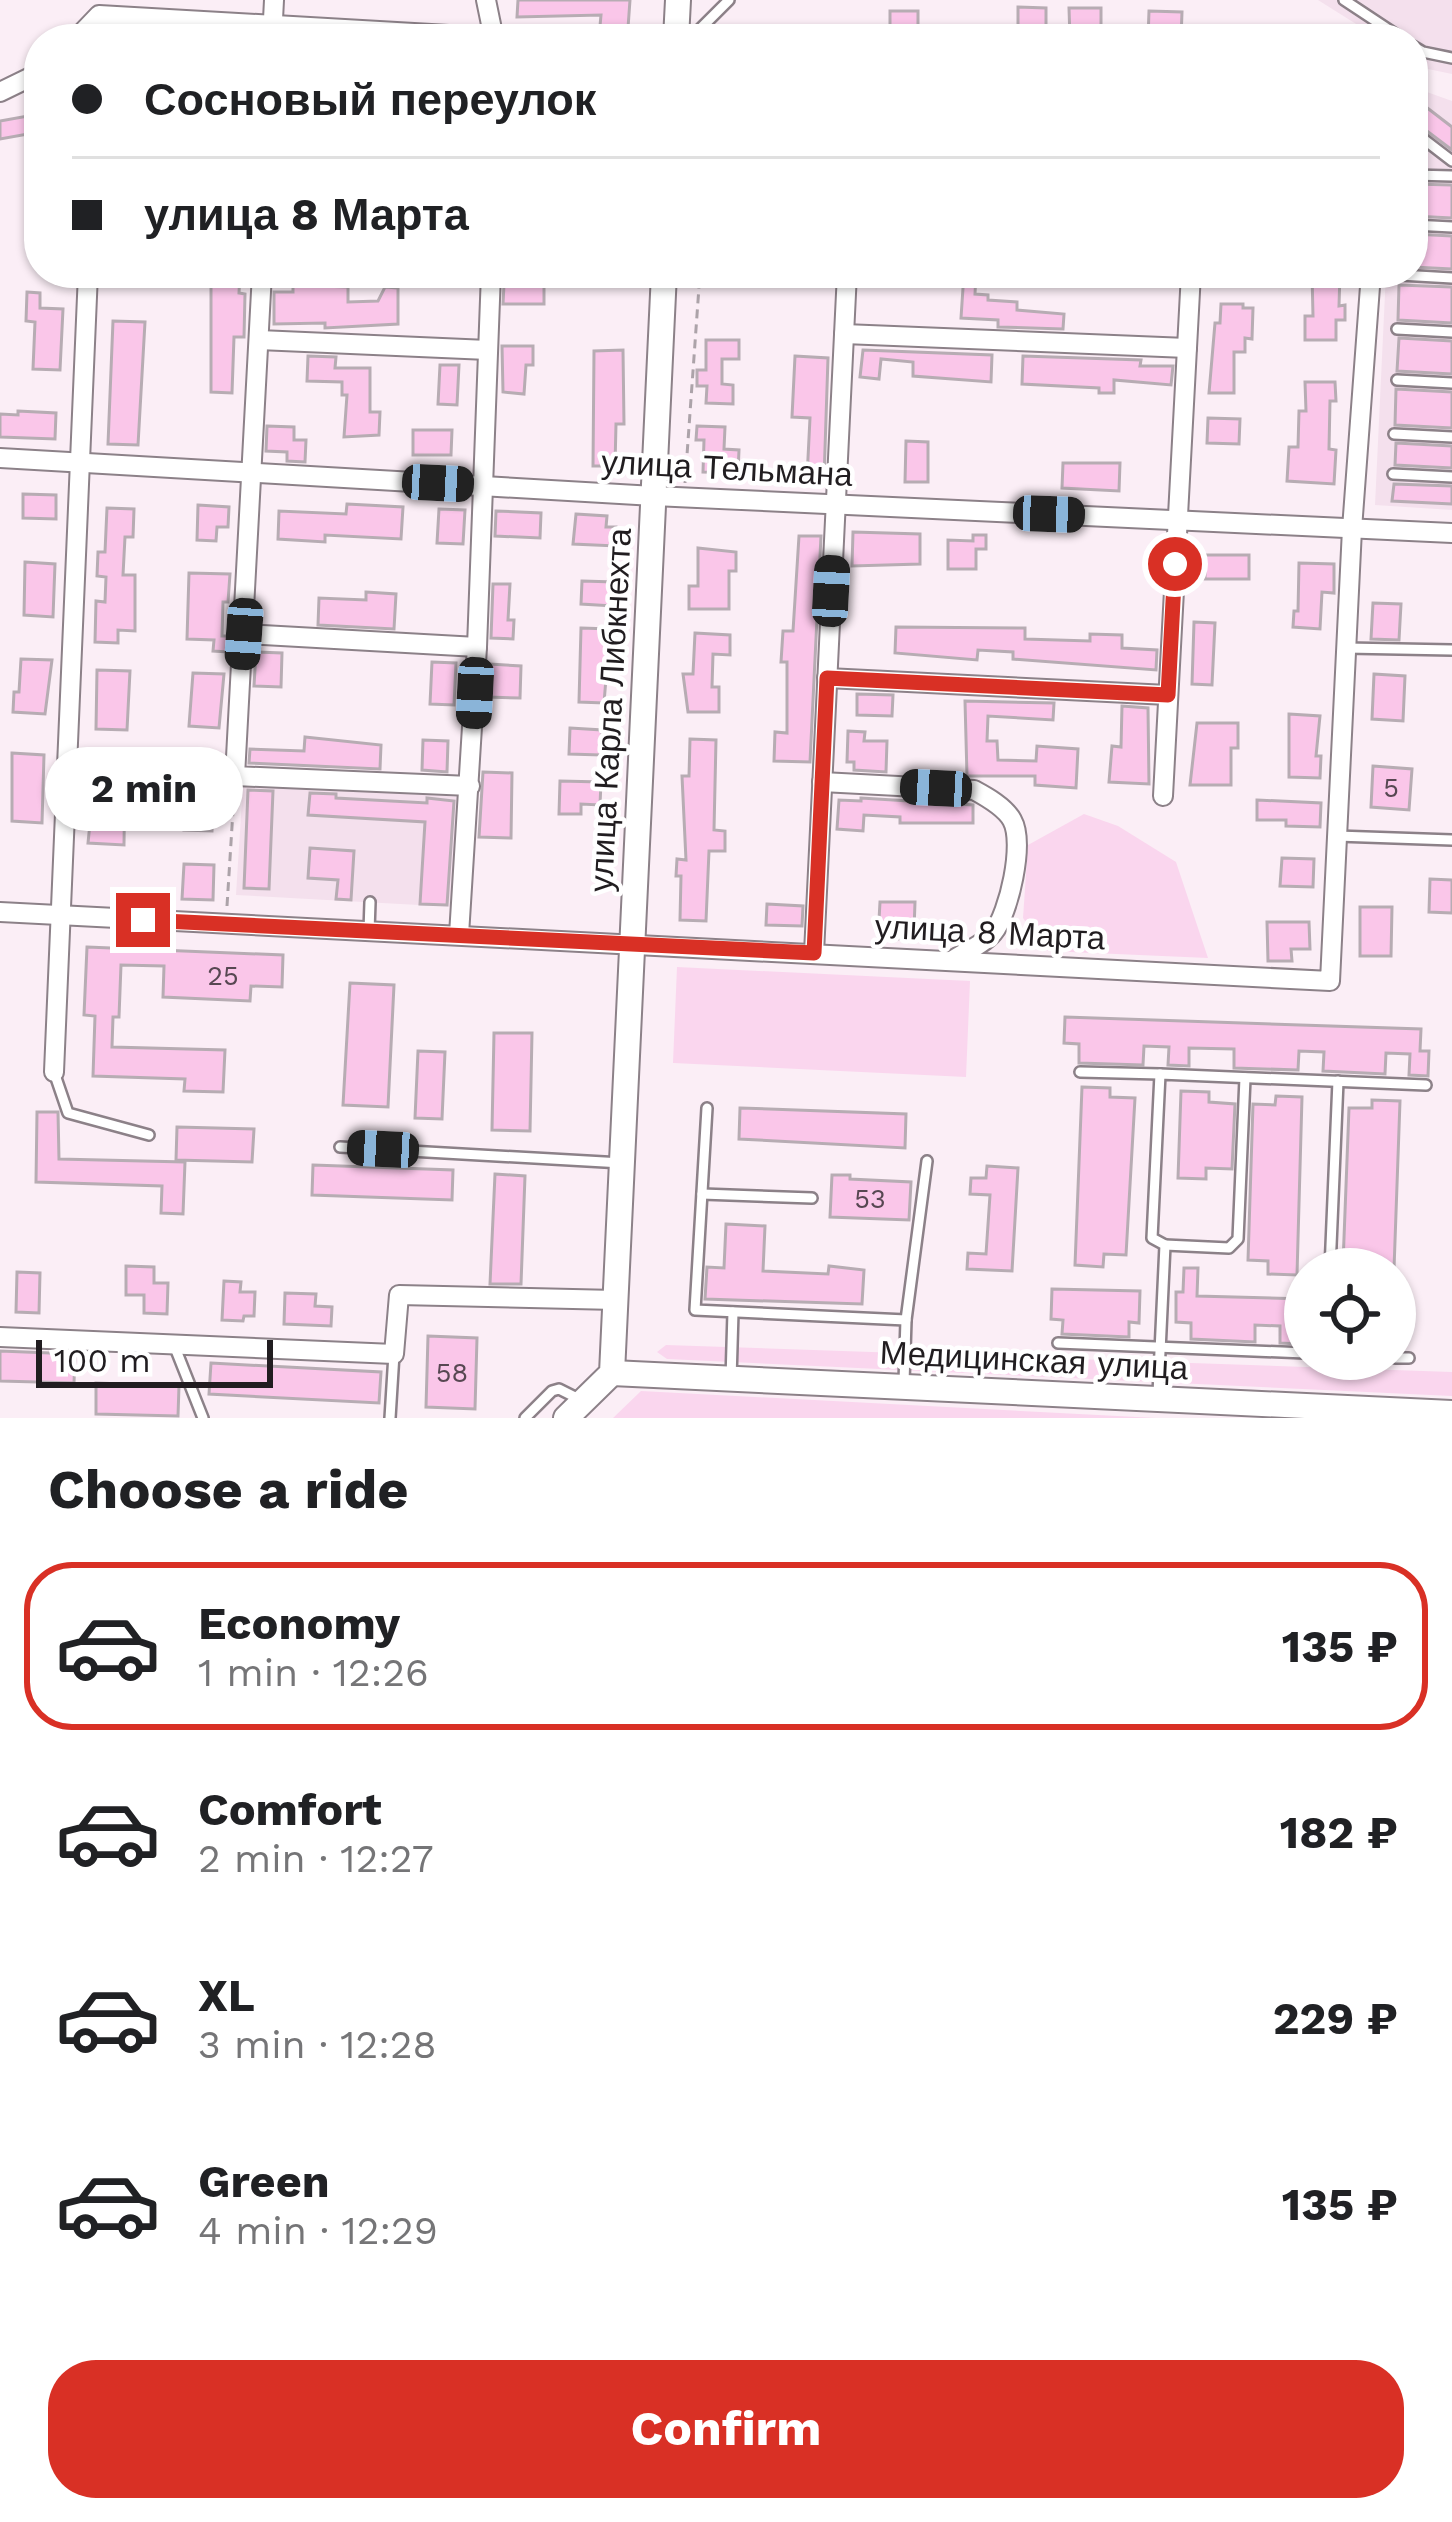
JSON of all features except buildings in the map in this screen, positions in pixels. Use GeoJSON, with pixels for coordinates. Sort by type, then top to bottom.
{"type":"FeatureCollection","features":[{"type":"Feature","properties":{"kind":"main road","name":"улица Карла Либкнехта"},"geometry":{"type":"LineString","coordinates":[[612,1373],[663,288]]}},
{"type":"Feature","properties":{"kind":"main road","name":"Медицинская улица"},"geometry":{"type":"LineString","coordinates":[[612,1373],[1158,1399],[1272,1411],[1452,1413]]}},
{"type":"Feature","properties":{"kind":"main road"},"geometry":{"type":"LineString","coordinates":[[574,1410],[612,1373]]}},
{"type":"Feature","properties":{"kind":"street"},"geometry":{"type":"LineString","coordinates":[[95,8],[213,24]]}},
{"type":"Feature","properties":{"kind":"street"},"geometry":{"type":"LineString","coordinates":[[54,1072],[87,288]]}},
{"type":"Feature","properties":{"kind":"street"},"geometry":{"type":"LineString","coordinates":[[261,288],[235,776],[470,786]]}},
{"type":"Feature","properties":{"kind":"street"},"geometry":{"type":"LineString","coordinates":[[459,935],[477,646],[490,288]]}},
{"type":"Feature","properties":{"kind":"street"},"geometry":{"type":"LineString","coordinates":[[814,953],[846,288]]}},
{"type":"Feature","properties":{"kind":"street"},"geometry":{"type":"LineString","coordinates":[[1162,796],[1190,288]]}},
{"type":"Feature","properties":{"kind":"street"},"geometry":{"type":"LineString","coordinates":[[1337,836],[1370,288]]}},
{"type":"Feature","properties":{"kind":"street"},"geometry":{"type":"LineString","coordinates":[[844,334],[1187,348]]}},
{"type":"Feature","properties":{"kind":"street"},"geometry":{"type":"LineString","coordinates":[[259,340],[488,350]]}},
{"type":"Feature","properties":{"kind":"street","name":"улица Тельмана"},"geometry":{"type":"LineString","coordinates":[[0,458],[654,496],[1452,533]]}},
{"type":"Feature","properties":{"kind":"street"},"geometry":{"type":"LineString","coordinates":[[244,634],[477,646]]}},
{"type":"Feature","properties":{"kind":"street"},"geometry":{"type":"LineString","coordinates":[[827,678],[1168,695]]}},
{"type":"Feature","properties":{"kind":"street"},"geometry":{"type":"LineString","coordinates":[[822,782],[974,790],[992,800],[1012,821],[1017,850],[1007,903],[993,934],[953,960]]}},
{"type":"Feature","properties":{"kind":"street","name":"улица 8 Марта"},"geometry":{"type":"LineString","coordinates":[[0,912],[1330,981],[1337,836]]}},
{"type":"Feature","properties":{"kind":"street"},"geometry":{"type":"LineString","coordinates":[[0,1337],[394,1354],[399,1295],[616,1300]]}},
{"type":"Feature","properties":{"kind":"lane"},"geometry":{"type":"LineString","coordinates":[[705,24],[729,0]]}},
{"type":"Feature","properties":{"kind":"lane"},"geometry":{"type":"LineString","coordinates":[[1344,0],[1380,24]]}},
{"type":"Feature","properties":{"kind":"lane"},"geometry":{"type":"LineString","coordinates":[[1428,143],[1452,161]]}},
{"type":"Feature","properties":{"kind":"lane"},"geometry":{"type":"LineString","coordinates":[[1397,329],[1452,332]]}},
{"type":"Feature","properties":{"kind":"lane"},"geometry":{"type":"LineString","coordinates":[[1397,380],[1452,383]]}},
{"type":"Feature","properties":{"kind":"lane"},"geometry":{"type":"LineString","coordinates":[[1394,434],[1452,437]]}},
{"type":"Feature","properties":{"kind":"lane"},"geometry":{"type":"LineString","coordinates":[[1393,474],[1452,477]]}},
{"type":"Feature","properties":{"kind":"lane"},"geometry":{"type":"LineString","coordinates":[[1346,648],[1452,650]]}},
{"type":"Feature","properties":{"kind":"lane"},"geometry":{"type":"LineString","coordinates":[[1337,836],[1452,840]]}},
{"type":"Feature","properties":{"kind":"lane"},"geometry":{"type":"LineString","coordinates":[[369,931],[370,902]]}},
{"type":"Feature","properties":{"kind":"lane"},"geometry":{"type":"LineString","coordinates":[[54,1072],[68,1113],[149,1135]]}},
{"type":"Feature","properties":{"kind":"lane"},"geometry":{"type":"LineString","coordinates":[[1081,1072],[1426,1085]]}},
{"type":"Feature","properties":{"kind":"lane"},"geometry":{"type":"LineString","coordinates":[[1160,1075],[1152,1238],[1165,1246],[1229,1248],[1238,1239],[1245,1078]]}},
{"type":"Feature","properties":{"kind":"lane"},"geometry":{"type":"LineString","coordinates":[[1331,1248],[1338,1081]]}},
{"type":"Feature","properties":{"kind":"lane"},"geometry":{"type":"LineString","coordinates":[[707,1108],[695,1310],[906,1320]]}},
{"type":"Feature","properties":{"kind":"lane"},"geometry":{"type":"LineString","coordinates":[[340,1147],[622,1162]]}},
{"type":"Feature","properties":{"kind":"lane"},"geometry":{"type":"LineString","coordinates":[[904,1387],[906,1320],[927,1161]]}},
{"type":"Feature","properties":{"kind":"lane"},"geometry":{"type":"LineString","coordinates":[[702,1194],[812,1198]]}},
{"type":"Feature","properties":{"kind":"lane"},"geometry":{"type":"LineString","coordinates":[[1158,1399],[1165,1246]]}},
{"type":"Feature","properties":{"kind":"lane"},"geometry":{"type":"LineString","coordinates":[[731,1379],[733,1312]]}},
{"type":"Feature","properties":{"kind":"lane"},"geometry":{"type":"LineString","coordinates":[[1058,1343],[1284,1352]]}},
{"type":"Feature","properties":{"kind":"lane"},"geometry":{"type":"LineString","coordinates":[[174,1345],[203,1418]]}},
{"type":"Feature","properties":{"kind":"lane"},"geometry":{"type":"LineString","coordinates":[[390,1418],[394,1354]]}},
{"type":"Feature","properties":{"kind":"lane"},"geometry":{"type":"LineString","coordinates":[[525,1418],[559,1389],[574,1410]]}},
{"type":"Feature","properties":{"kind":"path"},"geometry":{"type":"LineString","coordinates":[[684,497],[699,288]]}},
{"type":"Feature","properties":{"kind":"path"},"geometry":{"type":"LineString","coordinates":[[226,923],[235,776]]}},
{"type":"Feature","properties":{"kind":"shaded area"},"geometry":{"type":"Polygon","coordinates":[[[1318,0],[1452,0],[1452,74],[1428,69],[1428,24],[1356,24],[1318,0]]]}},
{"type":"Feature","properties":{"kind":"shaded area"},"geometry":{"type":"Polygon","coordinates":[[[1428,92],[1452,101],[1452,510],[1375,505],[1385,288],[1428,288],[1428,92]]]}},
{"type":"Feature","properties":{"kind":"shaded area"},"geometry":{"type":"Polygon","coordinates":[[[243,784],[462,797],[455,907],[236,895],[243,784]]]}},
{"type":"Feature","properties":{"kind":"shaded area"},"geometry":{"type":"Polygon","coordinates":[[[1084,814],[1118,826],[1176,862],[1208,958],[1047,951],[1023,918],[1028,845],[1084,814]]]}},
{"type":"Feature","properties":{"kind":"shaded area"},"geometry":{"type":"Polygon","coordinates":[[[677,967],[970,981],[966,1077],[673,1063],[677,967]]]}},
{"type":"Feature","properties":{"kind":"shaded area"},"geometry":{"type":"Polygon","coordinates":[[[666,1345],[1284,1366],[1284,1380],[1416,1380],[1416,1371],[1452,1372],[1452,1396],[667,1359],[657,1352],[666,1345]]]}},
{"type":"Feature","properties":{"kind":"shaded area"},"geometry":{"type":"Polygon","coordinates":[[[641,1391],[1156,1418],[613,1418],[641,1391]]]}},
{"type":"Feature","properties":{"kind":"route"},"geometry":{"type":"LineString","coordinates":[[143,920],[814,953],[827,678],[1168,695],[1175,564]]}}]}
